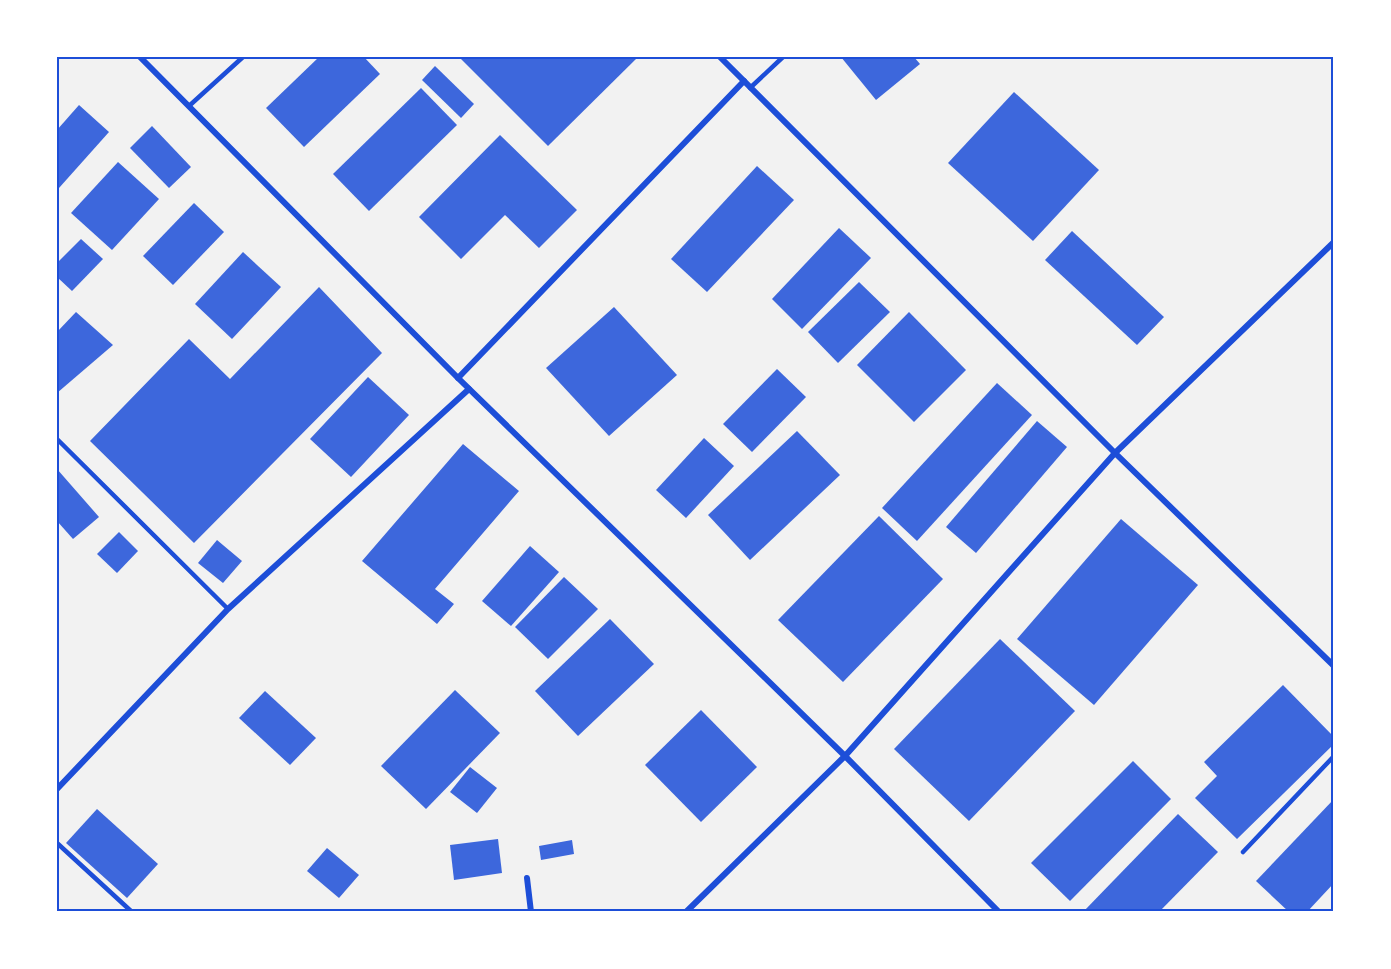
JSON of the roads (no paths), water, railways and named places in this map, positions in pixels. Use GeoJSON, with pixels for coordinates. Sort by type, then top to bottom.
{"type":"FeatureCollection","features":[{"type":"Feature","properties":{"kind":"street"},"geometry":{"type":"LineString","coordinates":[[140,57],[469,389],[845,756],[999,912]]}},
{"type":"Feature","properties":{"kind":"street"},"geometry":{"type":"LineString","coordinates":[[720,57],[1115,453],[1333,663]]}},
{"type":"Feature","properties":{"kind":"street"},"geometry":{"type":"LineString","coordinates":[[458,378],[744,81]]}},
{"type":"Feature","properties":{"kind":"street"},"geometry":{"type":"LineString","coordinates":[[686,912],[845,756],[1115,453],[1334,242]]}},
{"type":"Feature","properties":{"kind":"street"},"geometry":{"type":"LineString","coordinates":[[57,789],[228,609],[469,389]]}},
{"type":"Feature","properties":{"kind":"street"},"geometry":{"type":"LineString","coordinates":[[527,878],[531,912]]}},
{"type":"Feature","properties":{"kind":"lane"},"geometry":{"type":"LineString","coordinates":[[189,106],[243,57]]}},
{"type":"Feature","properties":{"kind":"lane"},"geometry":{"type":"LineString","coordinates":[[750,88],[783,57]]}},
{"type":"Feature","properties":{"kind":"lane"},"geometry":{"type":"LineString","coordinates":[[57,439],[228,609]]}},
{"type":"Feature","properties":{"kind":"lane"},"geometry":{"type":"LineString","coordinates":[[1243,852],[1334,756]]}},
{"type":"Feature","properties":{"kind":"lane"},"geometry":{"type":"LineString","coordinates":[[57,843],[132,912]]}}]}
